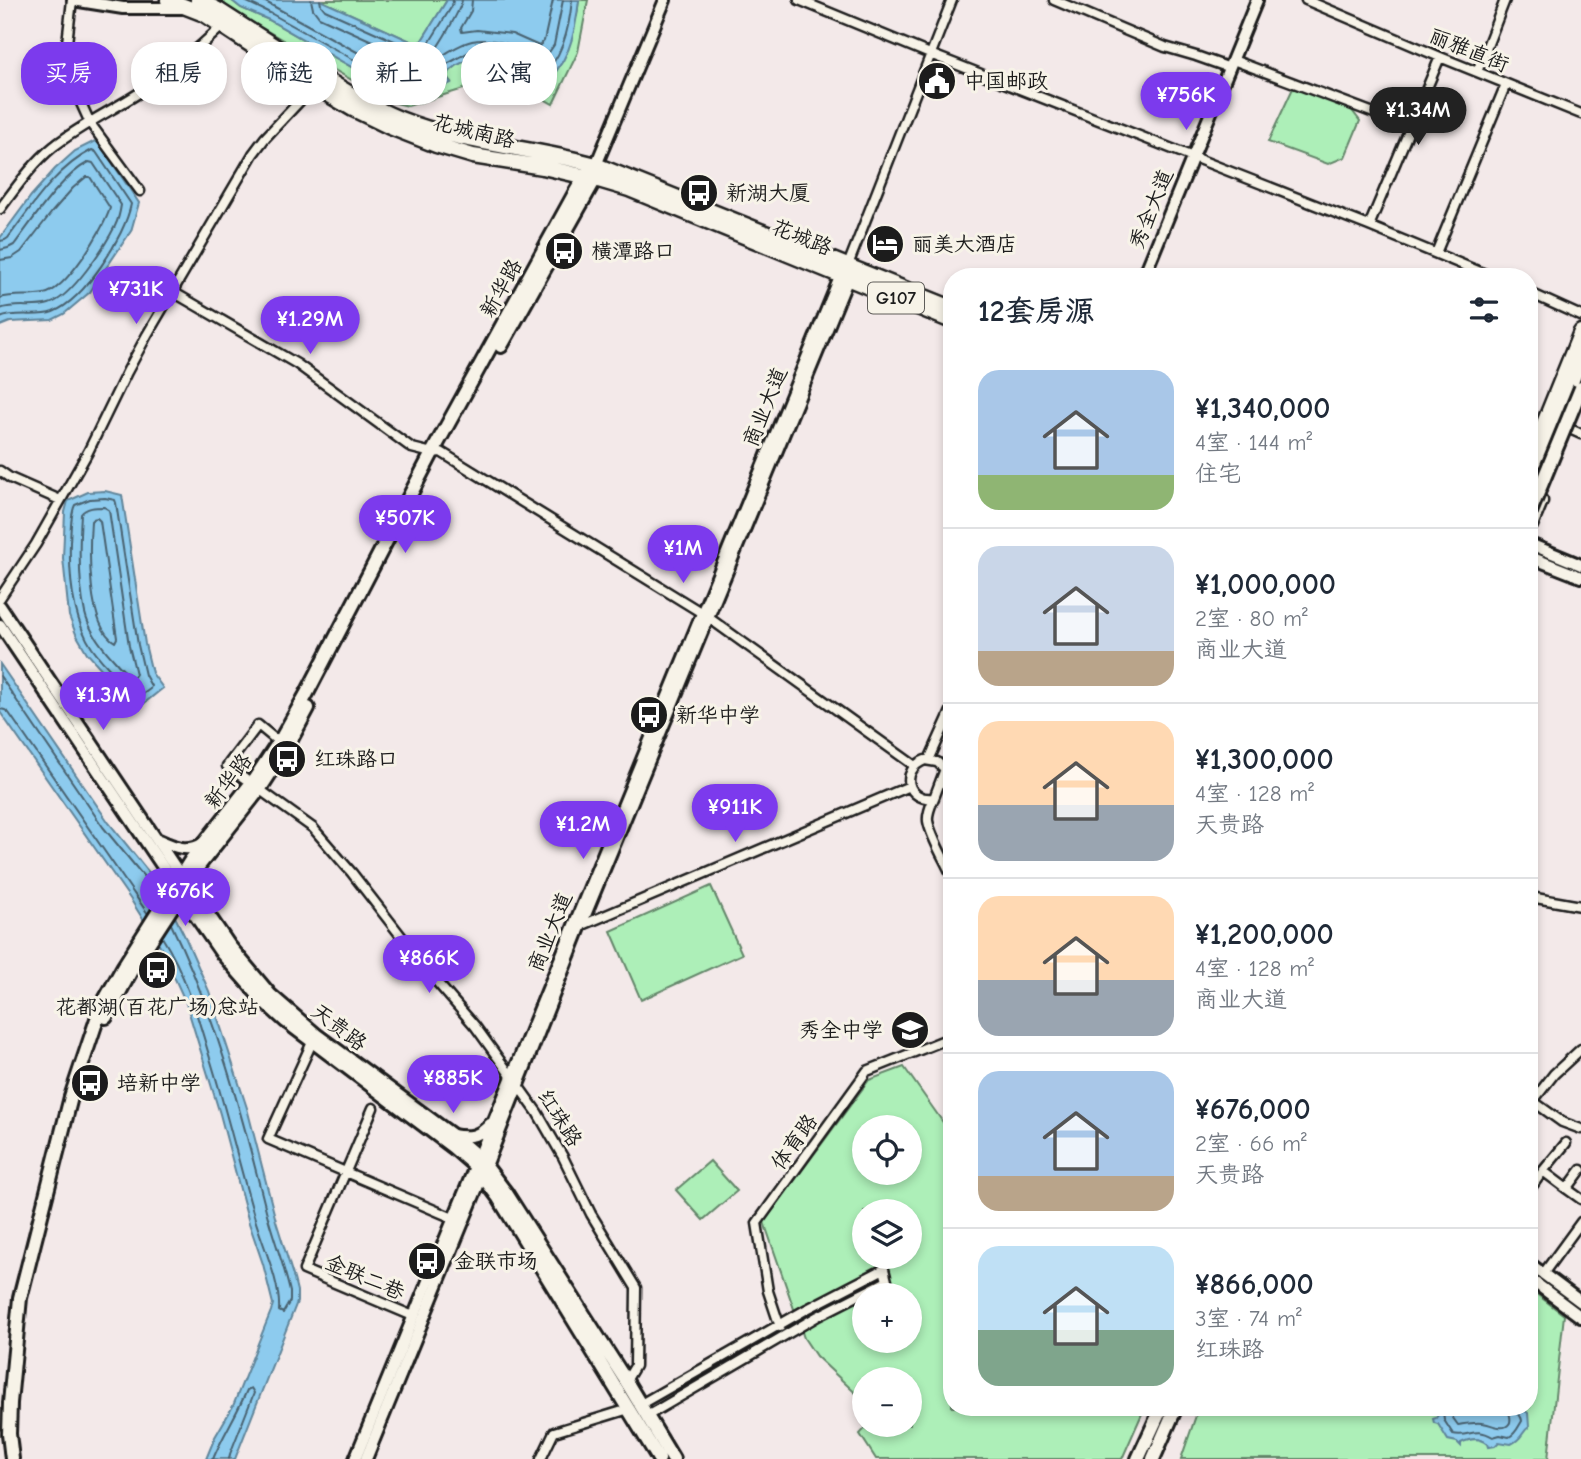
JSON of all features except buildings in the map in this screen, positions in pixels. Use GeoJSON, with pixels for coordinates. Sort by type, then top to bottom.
{"type":"FeatureCollection","features":[{"type":"Feature","properties":{"kind":"highway","name":"花城南路"},"geometry":{"type":"LineString","coordinates":[[168,0],[195,4],[246,28],[341,89],[401,120],[456,136],[571,158],[592,173]]}},
{"type":"Feature","properties":{"kind":"highway","name":"花城南路"},"geometry":{"type":"LineString","coordinates":[[195,4],[248,42]]}},
{"type":"Feature","properties":{"kind":"highway","name":"花城南路"},"geometry":{"type":"LineString","coordinates":[[337,99],[374,120],[436,145],[473,156],[592,173]]}},
{"type":"Feature","properties":{"kind":"highway","name":"花城路"},"geometry":{"type":"LineString","coordinates":[[592,173],[629,190],[845,273],[943,305]]}},
{"type":"Feature","properties":{"kind":"highway","name":"花城路"},"geometry":{"type":"LineString","coordinates":[[845,273],[943,317]]}},
{"type":"Feature","properties":{"kind":"highway"},"geometry":{"type":"LineString","coordinates":[[1538,438],[1581,332]]}},
{"type":"Feature","properties":{"kind":"highway"},"geometry":{"type":"LineString","coordinates":[[1538,505],[1566,429],[1581,402]]}},
{"type":"Feature","properties":{"kind":"main road","name":"新华路"},"geometry":{"type":"LineString","coordinates":[[178,890],[209,852],[283,745],[403,523],[437,452],[592,173]]}},
{"type":"Feature","properties":{"kind":"main road"},"geometry":{"type":"LineString","coordinates":[[1538,451],[1581,345]]}},
{"type":"Feature","properties":{"kind":"main road"},"geometry":{"type":"LineString","coordinates":[[1566,429],[1581,360]]}},
{"type":"Feature","properties":{"kind":"main road"},"geometry":{"type":"LineString","coordinates":[[1538,473],[1566,429],[1581,373]]}},
{"type":"Feature","properties":{"kind":"main road"},"geometry":{"type":"LineString","coordinates":[[1538,493],[1581,388]]}},
{"type":"Feature","properties":{"kind":"main road","name":"新华路"},"geometry":{"type":"LineString","coordinates":[[20,1459],[17,1434],[18,1403],[26,1307],[33,1272],[97,1041],[117,995],[147,939],[205,842],[256,786]]}},
{"type":"Feature","properties":{"kind":"main road","name":"天贵路"},"geometry":{"type":"LineString","coordinates":[[178,890],[222,953],[271,1008],[452,1135],[506,1193],[626,1381],[659,1459]]}},
{"type":"Feature","properties":{"kind":"main road","name":"新华路"},"geometry":{"type":"LineString","coordinates":[[12,1459],[9,1434],[10,1403],[18,1308],[25,1270],[71,1097],[95,1022],[115,981],[147,939]]}},
{"type":"Feature","properties":{"kind":"main road","name":"天贵路"},"geometry":{"type":"LineString","coordinates":[[314,1038],[480,1166],[635,1407],[648,1416],[673,1459]]}},
{"type":"Feature","properties":{"kind":"main road"},"geometry":{"type":"LineString","coordinates":[[1138,1459],[1158,1416]]}},
{"type":"Feature","properties":{"kind":"main road"},"geometry":{"type":"LineString","coordinates":[[1153,1459],[1172,1416]]}},
{"type":"Feature","properties":{"kind":"street"},"geometry":{"type":"LineString","coordinates":[[139,191],[90,123],[71,81],[65,60],[73,0],[123,8],[195,4]]}},
{"type":"Feature","properties":{"kind":"street"},"geometry":{"type":"LineString","coordinates":[[215,0],[246,28]]}},
{"type":"Feature","properties":{"kind":"street","name":"新华路"},"geometry":{"type":"LineString","coordinates":[[592,173],[665,0]]}},
{"type":"Feature","properties":{"kind":"street"},"geometry":{"type":"LineString","coordinates":[[799,0],[1471,268]]}},
{"type":"Feature","properties":{"kind":"street","name":"商业大道"},"geometry":{"type":"LineString","coordinates":[[355,1459],[453,1218],[480,1166],[515,1081],[845,273],[953,0]]}},
{"type":"Feature","properties":{"kind":"street"},"geometry":{"type":"LineString","coordinates":[[1054,0],[1165,47],[1231,64],[1410,127]]}},
{"type":"Feature","properties":{"kind":"street","name":"秀全大道"},"geometry":{"type":"LineString","coordinates":[[1147,268],[1257,0]]}},
{"type":"Feature","properties":{"kind":"street","name":"丽雅直街"},"geometry":{"type":"LineString","coordinates":[[1306,0],[1581,114]]}},
{"type":"Feature","properties":{"kind":"street"},"geometry":{"type":"LineString","coordinates":[[1477,72],[1505,0]]}},
{"type":"Feature","properties":{"kind":"street"},"geometry":{"type":"LineString","coordinates":[[0,209],[21,181],[51,149],[158,80],[223,25]]}},
{"type":"Feature","properties":{"kind":"street"},"geometry":{"type":"LineString","coordinates":[[1369,226],[1440,57]]}},
{"type":"Feature","properties":{"kind":"street"},"geometry":{"type":"LineString","coordinates":[[1436,253],[1506,84]]}},
{"type":"Feature","properties":{"kind":"street"},"geometry":{"type":"LineString","coordinates":[[0,598],[36,544],[88,452],[127,372],[253,153],[296,105]]}},
{"type":"Feature","properties":{"kind":"street"},"geometry":{"type":"LineString","coordinates":[[173,292],[297,364],[412,448],[437,452],[705,615],[915,766]]}},
{"type":"Feature","properties":{"kind":"street"},"geometry":{"type":"LineString","coordinates":[[1538,297],[1581,316]]}},
{"type":"Feature","properties":{"kind":"street"},"geometry":{"type":"LineString","coordinates":[[0,471],[60,500]]}},
{"type":"Feature","properties":{"kind":"street"},"geometry":{"type":"LineString","coordinates":[[1538,547],[1581,565]]}},
{"type":"Feature","properties":{"kind":"street"},"geometry":{"type":"LineString","coordinates":[[1538,559],[1581,577]]}},
{"type":"Feature","properties":{"kind":"street","name":"天贵路"},"geometry":{"type":"LineString","coordinates":[[0,606],[156,839],[178,890]]}},
{"type":"Feature","properties":{"kind":"street","name":"天贵路"},"geometry":{"type":"LineString","coordinates":[[0,625],[178,890]]}},
{"type":"Feature","properties":{"kind":"street","name":"红珠路"},"geometry":{"type":"LineString","coordinates":[[283,745],[258,725],[227,766],[313,828],[475,1026],[537,1112],[636,1288],[635,1366],[626,1381]]}},
{"type":"Feature","properties":{"kind":"street"},"geometry":{"type":"LineString","coordinates":[[929,760],[943,729]]}},
{"type":"Feature","properties":{"kind":"street"},"geometry":{"type":"LineString","coordinates":[[934,798],[922,798],[913,792],[909,775],[920,762],[929,760],[943,767]]}},
{"type":"Feature","properties":{"kind":"street"},"geometry":{"type":"LineString","coordinates":[[943,774],[929,810],[928,820],[943,857]]}},
{"type":"Feature","properties":{"kind":"street"},"geometry":{"type":"LineString","coordinates":[[577,927],[910,786]]}},
{"type":"Feature","properties":{"kind":"street"},"geometry":{"type":"LineString","coordinates":[[156,839],[185,849],[198,847],[205,842]]}},
{"type":"Feature","properties":{"kind":"street"},"geometry":{"type":"LineString","coordinates":[[1538,898],[1581,906]]}},
{"type":"Feature","properties":{"kind":"street"},"geometry":{"type":"LineString","coordinates":[[314,1038],[268,1139],[453,1218]]}},
{"type":"Feature","properties":{"kind":"street","name":"体育路"},"geometry":{"type":"LineString","coordinates":[[783,1336],[768,1291],[757,1223],[867,1071],[943,1041]]}},
{"type":"Feature","properties":{"kind":"street"},"geometry":{"type":"LineString","coordinates":[[1538,1092],[1581,1049]]}},
{"type":"Feature","properties":{"kind":"street","name":"商业大道"},"geometry":{"type":"LineString","coordinates":[[366,1459],[468,1208],[494,1118],[515,1081]]}},
{"type":"Feature","properties":{"kind":"street"},"geometry":{"type":"LineString","coordinates":[[1538,1105],[1562,1122],[1581,1129]]}},
{"type":"Feature","properties":{"kind":"street"},"geometry":{"type":"LineString","coordinates":[[346,1172],[373,1108]]}},
{"type":"Feature","properties":{"kind":"street"},"geometry":{"type":"LineString","coordinates":[[452,1135],[476,1135],[486,1129],[494,1118]]}},
{"type":"Feature","properties":{"kind":"street"},"geometry":{"type":"LineString","coordinates":[[1538,1178],[1566,1143]]}},
{"type":"Feature","properties":{"kind":"street"},"geometry":{"type":"LineString","coordinates":[[1567,1189],[1581,1170]]}},
{"type":"Feature","properties":{"kind":"street"},"geometry":{"type":"LineString","coordinates":[[1543,1171],[1581,1199]]}},
{"type":"Feature","properties":{"kind":"street","name":"金联二巷"},"geometry":{"type":"LineString","coordinates":[[346,1172],[303,1270],[413,1316]]}},
{"type":"Feature","properties":{"kind":"street"},"geometry":{"type":"LineString","coordinates":[[468,1208],[483,1195],[492,1194],[499,1198]]}},
{"type":"Feature","properties":{"kind":"street"},"geometry":{"type":"LineString","coordinates":[[1542,1274],[1581,1222]]}},
{"type":"Feature","properties":{"kind":"street"},"geometry":{"type":"LineString","coordinates":[[541,1459],[554,1432],[635,1407],[884,1269],[887,1280],[818,1316],[648,1416]]}},
{"type":"Feature","properties":{"kind":"street"},"geometry":{"type":"LineString","coordinates":[[1538,1271],[1581,1302]]}},
{"type":"Feature","properties":{"kind":"street"},"geometry":{"type":"LineString","coordinates":[[1538,1285],[1581,1317]]}},
{"type":"Feature","properties":{"kind":"green space"},"geometry":{"type":"Polygon","coordinates":[[[220,0],[231,0],[241,8],[308,42],[286,42],[231,10],[220,0]]]}},
{"type":"Feature","properties":{"kind":"green space"},"geometry":{"type":"Polygon","coordinates":[[[320,0],[447,0],[421,42],[412,42],[320,0]]]}},
{"type":"Feature","properties":{"kind":"green space"},"geometry":{"type":"Polygon","coordinates":[[[579,0],[588,0],[578,52],[557,96],[557,42],[553,42],[577,16],[579,0]]]}},
{"type":"Feature","properties":{"kind":"green space"},"geometry":{"type":"Polygon","coordinates":[[[337,59],[351,67],[351,80],[337,71],[337,59]]]}},
{"type":"Feature","properties":{"kind":"green space"},"geometry":{"type":"Polygon","coordinates":[[[461,63],[461,90],[447,94],[447,83],[451,82],[447,75],[461,63]]]}},
{"type":"Feature","properties":{"kind":"green space"},"geometry":{"type":"Polygon","coordinates":[[[1294,86],[1350,108],[1360,121],[1345,157],[1328,164],[1268,142],[1294,86]]]}},
{"type":"Feature","properties":{"kind":"green space"},"geometry":{"type":"Polygon","coordinates":[[[711,886],[742,954],[641,1000],[611,931],[711,886]]]}},
{"type":"Feature","properties":{"kind":"green space"},"geometry":{"type":"Polygon","coordinates":[[[904,1067],[943,1122],[943,1416],[1141,1416],[1122,1459],[876,1459],[862,1437],[922,1437],[922,1367],[852,1367],[852,1390],[816,1356],[804,1338],[764,1222],[869,1080],[904,1067]]]}},
{"type":"Feature","properties":{"kind":"green space"},"geometry":{"type":"Polygon","coordinates":[[[710,1161],[737,1191],[703,1220],[676,1190],[710,1161]]]}},
{"type":"Feature","properties":{"kind":"green space"},"geometry":{"type":"Polygon","coordinates":[[[1538,1295],[1564,1315],[1548,1459],[1181,1459],[1196,1416],[1538,1416],[1538,1295]]]}},
{"type":"Feature","properties":{"kind":"water"},"geometry":{"type":"Polygon","coordinates":[[[231,0],[320,0],[412,42],[351,42],[351,67],[337,59],[337,42],[308,42],[241,8],[231,0]]]}},
{"type":"Feature","properties":{"kind":"water"},"geometry":{"type":"Polygon","coordinates":[[[447,0],[579,0],[572,38],[557,70],[557,42],[461,42],[461,64],[447,75],[447,42],[421,42],[447,0]]]}},
{"type":"Feature","properties":{"kind":"water"},"geometry":{"type":"Polygon","coordinates":[[[97,140],[139,203],[131,231],[90,292],[64,314],[52,320],[10,322],[0,326],[0,238],[55,169],[75,151],[97,140]]]}},
{"type":"Feature","properties":{"kind":"water"},"geometry":{"type":"Polygon","coordinates":[[[105,491],[122,495],[145,644],[152,673],[163,688],[137,709],[87,653],[69,616],[63,558],[68,501],[88,492],[105,491]]]}},
{"type":"Feature","properties":{"kind":"water"},"geometry":{"type":"Polygon","coordinates":[[[0,664],[109,823],[160,886],[209,991],[247,1108],[294,1279],[297,1302],[235,1459],[206,1459],[233,1406],[273,1304],[220,1114],[186,1003],[161,948],[131,900],[0,712],[0,664]]]}},
{"type":"Feature","properties":{"kind":"water"},"geometry":{"type":"Polygon","coordinates":[[[1528,1416],[1529,1427],[1511,1444],[1499,1442],[1489,1447],[1482,1440],[1475,1439],[1461,1443],[1461,1446],[1448,1440],[1438,1424],[1434,1423],[1433,1419],[1528,1416]]]}},
{"type":"Feature","properties":{"kind":"place","name":"中国邮政"},"geometry":{"type":"Point","coordinates":[937,81]}},
{"type":"Feature","properties":{"kind":"place","name":"新湖大厦"},"geometry":{"type":"Point","coordinates":[699,193]}},
{"type":"Feature","properties":{"kind":"place","name":"丽美大酒店"},"geometry":{"type":"Point","coordinates":[885,244]}},
{"type":"Feature","properties":{"kind":"place","name":"横潭路口"},"geometry":{"type":"Point","coordinates":[564,251]}},
{"type":"Feature","properties":{"kind":"place","name":"新华中学"},"geometry":{"type":"Point","coordinates":[649,715]}},
{"type":"Feature","properties":{"kind":"place","name":"红珠路口"},"geometry":{"type":"Point","coordinates":[287,759]}},
{"type":"Feature","properties":{"kind":"place","name":"花都湖(百花广场)总站"},"geometry":{"type":"Point","coordinates":[157,970]}},
{"type":"Feature","properties":{"kind":"place","name":"秀全中学"},"geometry":{"type":"Point","coordinates":[910,1030]}},
{"type":"Feature","properties":{"kind":"place","name":"培新中学"},"geometry":{"type":"Point","coordinates":[90,1083]}},
{"type":"Feature","properties":{"kind":"place","name":"金联市场"},"geometry":{"type":"Point","coordinates":[427,1261]}}]}
